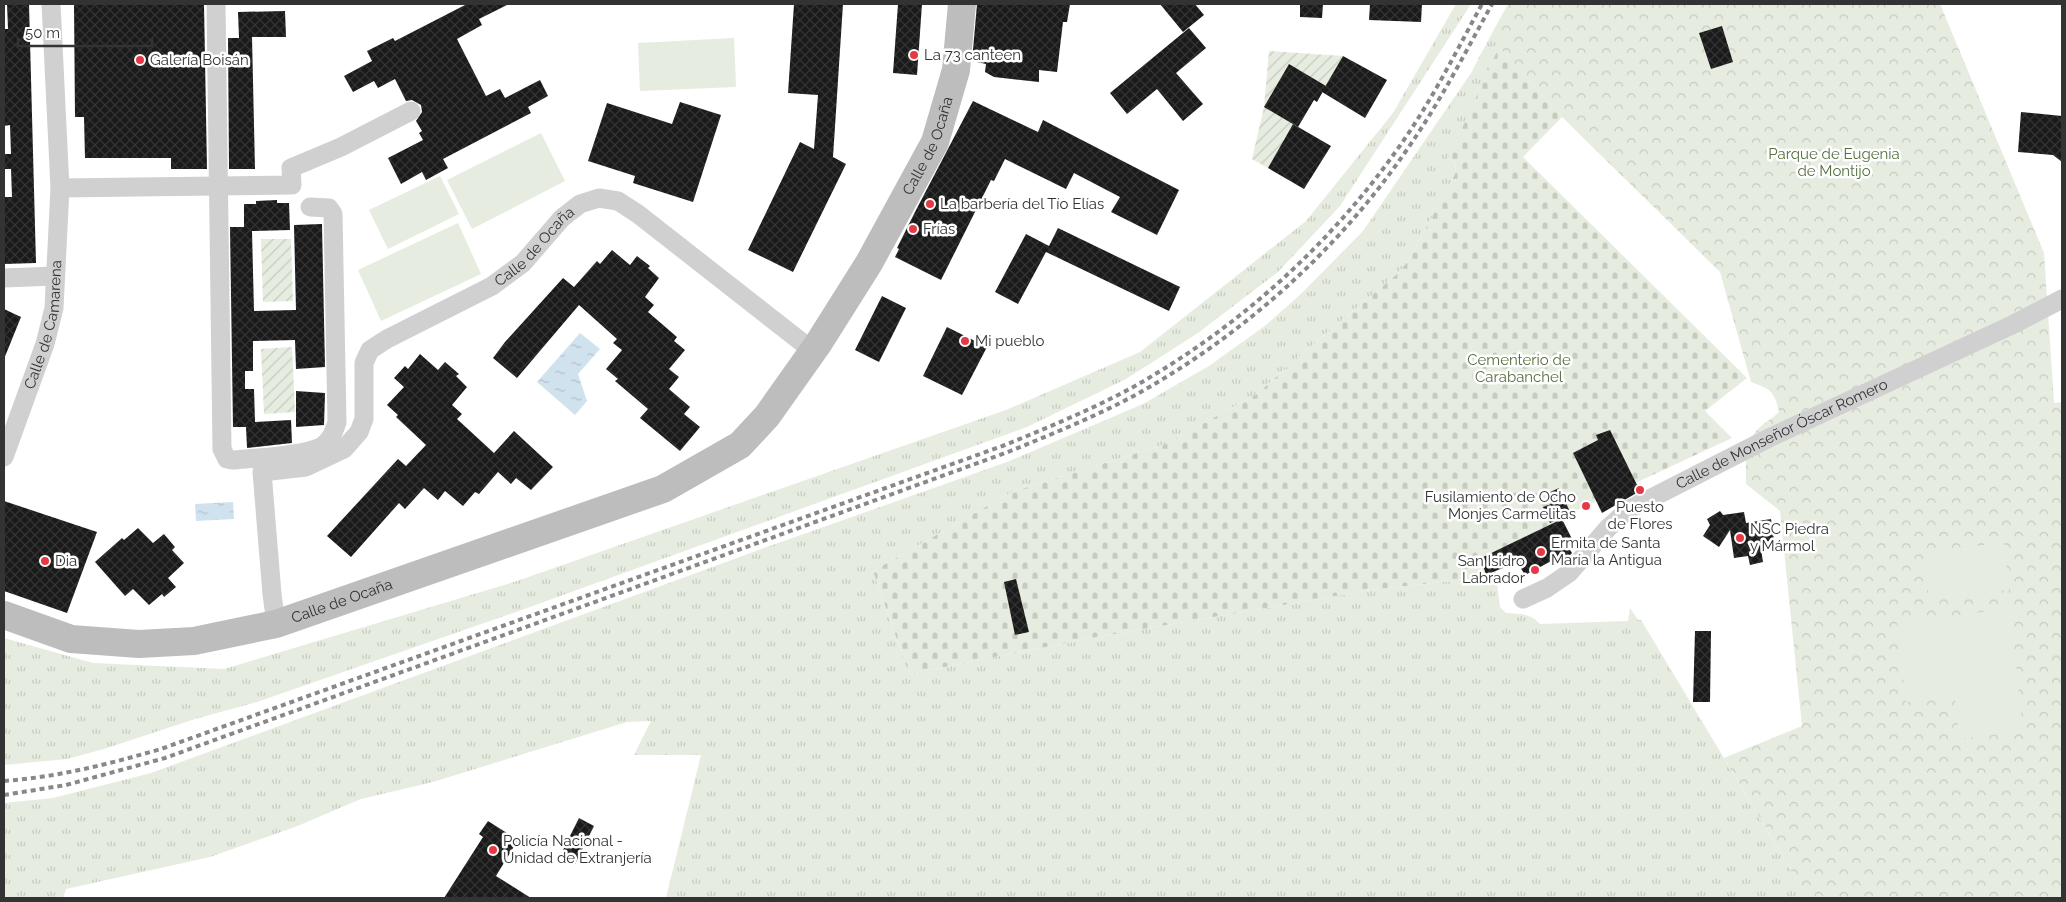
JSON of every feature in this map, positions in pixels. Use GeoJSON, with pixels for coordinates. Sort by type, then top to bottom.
{"type":"FeatureCollection","features":[{"type":"Feature","properties":{"kind":"street","name":"Calle de Camarena"},"geometry":{"type":"LineString","coordinates":[[4,457],[45,344],[54,308],[60,188],[51,4]]}},
{"type":"Feature","properties":{"kind":"street"},"geometry":{"type":"LineString","coordinates":[[216,4],[224,454],[227,459],[302,460],[309,451],[325,444],[333,435],[338,422],[333,214],[329,208],[310,207]]}},
{"type":"Feature","properties":{"kind":"street","name":"Calle de Ocaña"},"geometry":{"type":"LineString","coordinates":[[4,615],[71,638],[139,644],[194,641],[276,624],[663,489],[740,445],[767,416],[813,351],[870,262],[935,142],[956,70],[962,4]]}},
{"type":"Feature","properties":{"kind":"street"},"geometry":{"type":"LineString","coordinates":[[60,188],[292,185],[291,168],[341,146],[411,111]]}},
{"type":"Feature","properties":{"kind":"street","name":"Calle de Ocaña"},"geometry":{"type":"LineString","coordinates":[[276,624],[262,472],[302,460],[306,467],[344,449],[359,432],[364,419],[364,363],[370,350],[387,339],[492,286],[523,264],[562,218],[580,204],[599,198],[618,201],[638,214],[813,351]]}},
{"type":"Feature","properties":{"kind":"street"},"geometry":{"type":"LineString","coordinates":[[4,278],[55,276]]}},
{"type":"Feature","properties":{"kind":"street","name":"Calle de Monseñor Óscar Romero"},"geometry":{"type":"LineString","coordinates":[[1523,599],[1547,588],[1569,573],[1608,528],[1628,510],[1773,436],[2014,324],[2062,299]]}},
{"type":"Feature","properties":{"kind":"green space"},"geometry":{"type":"Polygon","coordinates":[[[1456,4],[1471,4],[1340,206],[1278,272],[1198,333],[1126,379],[1027,427],[516,612],[257,702],[195,719],[67,759],[4,765],[4,638],[93,663],[224,669],[514,582],[1006,410],[1140,352],[1306,221],[1393,113],[1456,4]]]}},
{"type":"Feature","properties":{"kind":"green space","name":"Parque de Eugenia de Montijo"},"geometry":{"type":"Polygon","coordinates":[[[1508,4],[1940,4],[2044,253],[2054,403],[2062,402],[2062,898],[1808,898],[1724,758],[1802,726],[1780,511],[1746,484],[1746,461],[1751,439],[1760,427],[1779,412],[1776,399],[1767,389],[1751,382],[1720,272],[1562,117],[1499,47],[1503,41],[1491,35],[1508,4]]]}},
{"type":"Feature","properties":{"kind":"green space"},"geometry":{"type":"Polygon","coordinates":[[[1491,35],[1503,41],[1448,159],[1455,161],[1456,172],[1409,260],[1397,274],[1257,394],[1166,444],[1012,492],[873,571],[909,674],[1097,637],[1371,590],[1488,579],[1496,576],[1500,607],[1506,613],[1529,616],[1540,624],[1628,621],[1630,608],[1638,620],[1641,620],[1808,898],[666,898],[701,755],[634,755],[651,721],[627,722],[433,782],[361,799],[295,827],[210,857],[66,889],[63,898],[4,898],[4,803],[53,798],[151,773],[756,551],[1007,462],[1143,404],[1209,366],[1266,325],[1302,293],[1363,231],[1471,73],[1491,35]]]}},
{"type":"Feature","properties":{"kind":"green space"},"geometry":{"type":"Polygon","coordinates":[[[734,38],[736,87],[640,91],[638,43],[734,38]]]}},
{"type":"Feature","properties":{"kind":"green space","name":"Cementerio de Carabanchel"},"geometry":{"type":"Polygon","coordinates":[[[1499,47],[1562,117],[1523,157],[1747,378],[1705,411],[1732,438],[1558,519],[1562,527],[1496,571],[1496,576],[1488,579],[1371,590],[1097,637],[909,674],[873,571],[1012,492],[1166,444],[1257,394],[1397,274],[1409,260],[1456,172],[1455,161],[1448,159],[1499,47]]]}},
{"type":"Feature","properties":{"kind":"green space"},"geometry":{"type":"Polygon","coordinates":[[[1269,51],[1343,56],[1326,86],[1290,65],[1293,124],[1283,140],[1294,147],[1277,153],[1268,168],[1252,159],[1264,107],[1269,51]]]}},
{"type":"Feature","properties":{"kind":"green space"},"geometry":{"type":"Polygon","coordinates":[[[541,133],[565,181],[472,229],[447,180],[541,133]]]}},
{"type":"Feature","properties":{"kind":"green space"},"geometry":{"type":"Polygon","coordinates":[[[440,176],[459,214],[388,249],[369,210],[440,176]]]}},
{"type":"Feature","properties":{"kind":"green space"},"geometry":{"type":"Polygon","coordinates":[[[458,223],[481,274],[381,321],[358,270],[458,223]]]}},
{"type":"Feature","properties":{"kind":"green space"},"geometry":{"type":"Polygon","coordinates":[[[261,239],[291,239],[293,301],[263,302],[261,239]]]}},
{"type":"Feature","properties":{"kind":"green space"},"geometry":{"type":"Polygon","coordinates":[[[292,347],[295,412],[264,414],[261,349],[292,347]]]}},
{"type":"Feature","properties":{"kind":"green space"},"geometry":{"type":"Polygon","coordinates":[[[2004,543],[2009,590],[1929,599],[1924,551],[2004,543]]]}},
{"type":"Feature","properties":{"kind":"green space"},"geometry":{"type":"Polygon","coordinates":[[[2010,609],[2023,731],[1959,739],[1955,697],[1906,702],[1897,622],[2010,609]]]}},
{"type":"Feature","properties":{"kind":"water"},"geometry":{"type":"Polygon","coordinates":[[[580,333],[600,349],[578,374],[587,401],[575,415],[537,382],[580,333]]]}},
{"type":"Feature","properties":{"kind":"water"},"geometry":{"type":"Polygon","coordinates":[[[233,502],[234,519],[196,521],[195,504],[233,502]]]}},
{"type":"Feature","properties":{"kind":"building"},"geometry":{"type":"Polygon","coordinates":[[[7,4],[29,4],[36,263],[4,264],[4,197],[12,197],[11,169],[4,169],[4,154],[11,154],[10,125],[4,126],[4,29],[8,29],[7,4]]]}},
{"type":"Feature","properties":{"kind":"building","name":"Galería Boisán"},"geometry":{"type":"Polygon","coordinates":[[[74,4],[204,4],[207,169],[171,169],[171,158],[85,158],[84,117],[75,117],[74,4]]]}},
{"type":"Feature","properties":{"kind":"building"},"geometry":{"type":"Polygon","coordinates":[[[467,4],[509,4],[479,19],[482,25],[457,39],[486,96],[500,89],[505,98],[540,80],[548,96],[528,107],[531,113],[443,159],[448,168],[426,180],[422,172],[401,184],[388,158],[423,140],[419,133],[422,131],[416,121],[422,112],[421,105],[412,100],[406,101],[395,79],[378,88],[374,81],[353,92],[344,76],[372,61],[367,51],[393,38],[395,41],[467,4]]]}},
{"type":"Feature","properties":{"kind":"building"},"geometry":{"type":"Polygon","coordinates":[[[794,4],[843,4],[833,157],[846,164],[793,272],[748,250],[800,142],[814,149],[818,95],[788,93],[794,4]]]}},
{"type":"Feature","properties":{"kind":"building"},"geometry":{"type":"Polygon","coordinates":[[[898,4],[922,4],[917,75],[893,73],[898,4]]]}},
{"type":"Feature","properties":{"kind":"building"},"geometry":{"type":"Polygon","coordinates":[[[977,4],[1070,4],[1067,22],[1063,22],[1057,72],[1039,70],[1039,82],[994,77],[985,72],[986,64],[972,61],[977,4]]]}},
{"type":"Feature","properties":{"kind":"building"},"geometry":{"type":"Polygon","coordinates":[[[1160,4],[1195,4],[1204,15],[1183,32],[1160,4]]]}},
{"type":"Feature","properties":{"kind":"building"},"geometry":{"type":"Polygon","coordinates":[[[1300,4],[1323,4],[1322,18],[1300,17],[1300,4]]]}},
{"type":"Feature","properties":{"kind":"building"},"geometry":{"type":"Polygon","coordinates":[[[1370,4],[1422,4],[1421,22],[1369,20],[1370,4]]]}},
{"type":"Feature","properties":{"kind":"building"},"geometry":{"type":"Polygon","coordinates":[[[285,11],[286,37],[252,37],[255,169],[229,169],[228,38],[239,38],[238,12],[285,11]]]}},
{"type":"Feature","properties":{"kind":"building"},"geometry":{"type":"Polygon","coordinates":[[[1722,26],[1733,62],[1711,69],[1699,33],[1722,26]]]}},
{"type":"Feature","properties":{"kind":"building"},"geometry":{"type":"Polygon","coordinates":[[[1189,28],[1206,48],[1176,73],[1203,104],[1183,121],[1157,89],[1127,114],[1110,93],[1189,28]]]}},
{"type":"Feature","properties":{"kind":"building"},"geometry":{"type":"Polygon","coordinates":[[[1343,56],[1387,80],[1365,118],[1322,92],[1343,56]]]}},
{"type":"Feature","properties":{"kind":"building"},"geometry":{"type":"Polygon","coordinates":[[[1289,64],[1326,86],[1317,102],[1314,100],[1298,127],[1264,107],[1289,64]]]}},
{"type":"Feature","properties":{"kind":"building"},"geometry":{"type":"Polygon","coordinates":[[[973,101],[1038,132],[1043,120],[1179,190],[1157,235],[1111,212],[1120,197],[1074,173],[1066,189],[1005,159],[994,181],[991,180],[941,280],[895,257],[899,249],[897,248],[916,210],[973,101]]]}},
{"type":"Feature","properties":{"kind":"building"},"geometry":{"type":"Polygon","coordinates":[[[680,102],[721,115],[693,202],[633,183],[635,176],[588,161],[607,103],[672,124],[680,102]]]}},
{"type":"Feature","properties":{"kind":"building"},"geometry":{"type":"Polygon","coordinates":[[[2021,112],[2062,116],[2062,162],[2053,155],[2018,152],[2021,112]]]}},
{"type":"Feature","properties":{"kind":"building"},"geometry":{"type":"Polygon","coordinates":[[[1293,124],[1331,146],[1304,189],[1268,168],[1293,124]]]}},
{"type":"Feature","properties":{"kind":"building"},"geometry":{"type":"Polygon","coordinates":[[[277,200],[277,203],[289,203],[290,230],[252,231],[254,311],[296,310],[294,225],[322,224],[325,367],[296,369],[295,340],[253,341],[253,371],[245,371],[245,389],[254,389],[255,422],[291,420],[292,443],[247,448],[246,427],[233,427],[230,227],[244,227],[244,204],[256,204],[256,201],[277,200]]]}},
{"type":"Feature","properties":{"kind":"building"},"geometry":{"type":"Polygon","coordinates":[[[1058,228],[1180,287],[1169,311],[1046,252],[1018,304],[995,292],[1026,234],[1049,246],[1058,228]]]}},
{"type":"Feature","properties":{"kind":"building"},"geometry":{"type":"Polygon","coordinates":[[[612,250],[630,265],[637,256],[650,266],[648,268],[659,278],[645,297],[654,305],[648,312],[677,337],[674,341],[685,350],[669,369],[679,377],[669,389],[690,407],[684,414],[700,427],[680,451],[640,418],[648,409],[615,381],[618,379],[606,369],[622,350],[613,343],[617,339],[579,305],[517,378],[493,358],[505,342],[563,278],[574,287],[597,261],[600,264],[612,250]]]}},
{"type":"Feature","properties":{"kind":"building"},"geometry":{"type":"Polygon","coordinates":[[[882,296],[906,308],[879,362],[855,350],[882,296]]]}},
{"type":"Feature","properties":{"kind":"building"},"geometry":{"type":"Polygon","coordinates":[[[4,309],[21,317],[4,359],[4,309]]]}},
{"type":"Feature","properties":{"kind":"building"},"geometry":{"type":"Polygon","coordinates":[[[947,327],[987,347],[962,395],[923,376],[947,327]]]}},
{"type":"Feature","properties":{"kind":"building"},"geometry":{"type":"Polygon","coordinates":[[[420,354],[438,370],[445,362],[459,374],[456,376],[467,387],[452,405],[462,414],[457,419],[494,453],[514,431],[553,467],[531,490],[516,478],[511,484],[498,472],[479,494],[475,492],[463,506],[445,491],[438,500],[424,488],[405,509],[399,503],[351,557],[327,536],[398,459],[406,466],[426,445],[396,417],[398,415],[387,405],[404,387],[394,378],[405,366],[408,369],[420,354]]]}},
{"type":"Feature","properties":{"kind":"building"},"geometry":{"type":"Polygon","coordinates":[[[296,391],[325,393],[324,425],[296,427],[296,391]]]}},
{"type":"Feature","properties":{"kind":"building"},"geometry":{"type":"Polygon","coordinates":[[[1610,430],[1640,491],[1602,513],[1573,453],[1598,440],[1596,435],[1610,430]]]}},
{"type":"Feature","properties":{"kind":"building"},"geometry":{"type":"Polygon","coordinates":[[[1559,488],[1571,514],[1550,523],[1543,507],[1551,504],[1546,494],[1559,488]]]}},
{"type":"Feature","properties":{"kind":"building","name":"Dia"},"geometry":{"type":"Polygon","coordinates":[[[4,501],[97,532],[67,613],[4,591],[4,501]]]}},
{"type":"Feature","properties":{"kind":"building","name":"NSC Piedra y Mármol"},"geometry":{"type":"Polygon","coordinates":[[[1720,511],[1723,515],[1744,512],[1746,523],[1771,519],[1774,540],[1760,543],[1763,562],[1750,565],[1748,556],[1734,558],[1730,530],[1719,547],[1703,536],[1710,525],[1707,519],[1720,511]]]}},
{"type":"Feature","properties":{"kind":"building","name":"Ermita de Santa María la Antigua"},"geometry":{"type":"Polygon","coordinates":[[[1562,519],[1572,539],[1569,548],[1572,553],[1563,562],[1559,557],[1525,575],[1517,562],[1486,575],[1481,558],[1562,519]]]}},
{"type":"Feature","properties":{"kind":"building"},"geometry":{"type":"Polygon","coordinates":[[[138,528],[153,543],[164,534],[175,547],[172,550],[184,563],[168,578],[176,587],[164,597],[162,594],[149,605],[133,589],[125,596],[95,562],[122,538],[124,540],[138,528]]]}},
{"type":"Feature","properties":{"kind":"building"},"geometry":{"type":"Polygon","coordinates":[[[1016,579],[1029,632],[1015,635],[1004,582],[1016,579]]]}},
{"type":"Feature","properties":{"kind":"building"},"geometry":{"type":"Polygon","coordinates":[[[1695,631],[1711,631],[1710,702],[1693,702],[1695,631]]]}},
{"type":"Feature","properties":{"kind":"building","name":"Policía Nacional - Unidad de Extranjería"},"geometry":{"type":"Polygon","coordinates":[[[579,818],[594,826],[575,864],[560,856],[579,818]]]}},
{"type":"Feature","properties":{"kind":"building","name":"Policía Nacional - Unidad de Extranjería"},"geometry":{"type":"Polygon","coordinates":[[[488,821],[518,840],[496,876],[531,898],[444,898],[483,837],[479,834],[488,821]]]}},
{"type":"Feature","properties":{"kind":"railway"},"geometry":{"type":"LineString","coordinates":[[4,781],[83,769],[161,749],[1005,445],[1071,417],[1135,386],[1210,338],[1246,310],[1313,250],[1343,217],[1372,183],[1411,130],[1443,77],[1482,4]]}},
{"type":"Feature","properties":{"kind":"railway"},"geometry":{"type":"LineString","coordinates":[[4,795],[66,785],[165,758],[1008,452],[1091,417],[1139,393],[1178,370],[1252,317],[1319,256],[1350,222],[1406,151],[1430,115],[1492,4]]}},
{"type":"Feature","properties":{"kind":"place","name":"La 73 canteen"},"geometry":{"type":"Point","coordinates":[914,55]}},
{"type":"Feature","properties":{"kind":"place","name":"Galería Boisán"},"geometry":{"type":"Point","coordinates":[140,60]}},
{"type":"Feature","properties":{"kind":"place","name":"La barbería del Tío Elías"},"geometry":{"type":"Point","coordinates":[930,204]}},
{"type":"Feature","properties":{"kind":"place","name":"Frías"},"geometry":{"type":"Point","coordinates":[913,229]}},
{"type":"Feature","properties":{"kind":"place","name":"Mi pueblo"},"geometry":{"type":"Point","coordinates":[965,341]}},
{"type":"Feature","properties":{"kind":"place","name":"Puesto de Flores"},"geometry":{"type":"Point","coordinates":[1640,490]}},
{"type":"Feature","properties":{"kind":"place","name":"Fusilamiento de Ocho Monjes Carmelitas"},"geometry":{"type":"Point","coordinates":[1586,506]}},
{"type":"Feature","properties":{"kind":"place","name":"NSC Piedra y Mármol"},"geometry":{"type":"Point","coordinates":[1740,538]}},
{"type":"Feature","properties":{"kind":"place","name":"Ermita de Santa María la Antigua"},"geometry":{"type":"Point","coordinates":[1541,552]}},
{"type":"Feature","properties":{"kind":"place","name":"Dia"},"geometry":{"type":"Point","coordinates":[45,561]}},
{"type":"Feature","properties":{"kind":"place","name":"San Isidro Labrador"},"geometry":{"type":"Point","coordinates":[1535,570]}},
{"type":"Feature","properties":{"kind":"place","name":"Policía Nacional - Unidad de Extranjería"},"geometry":{"type":"Point","coordinates":[493,850]}}]}
